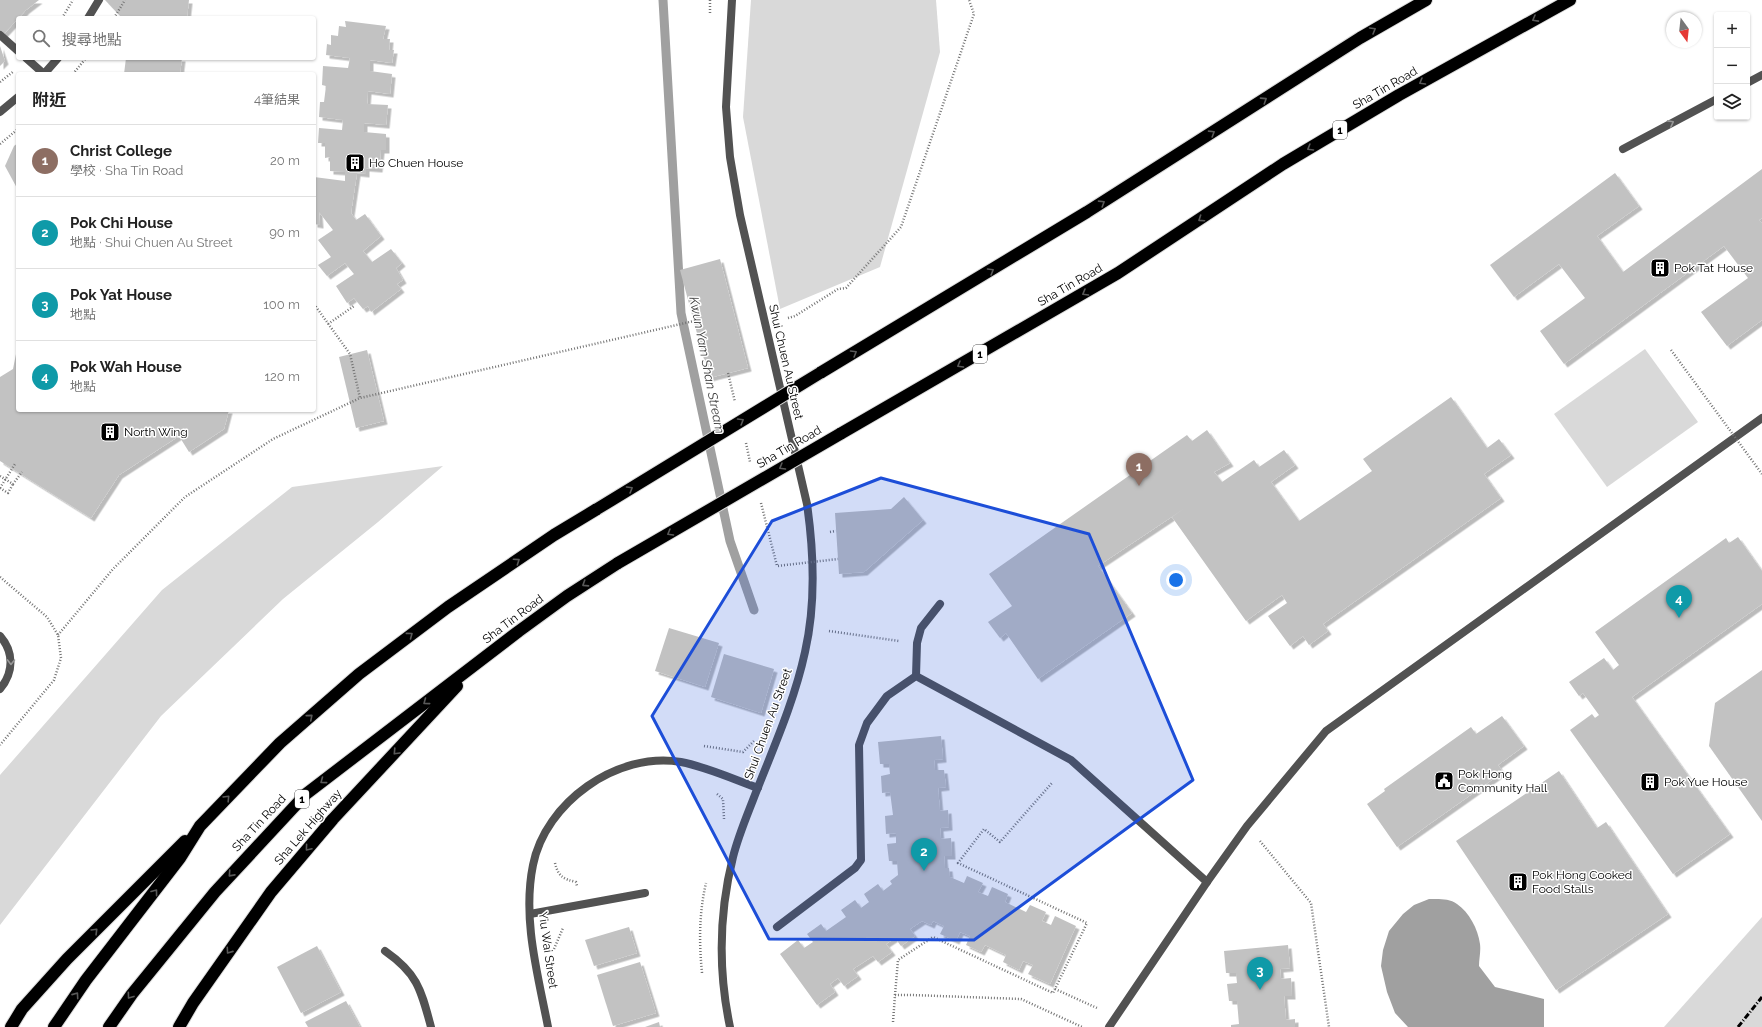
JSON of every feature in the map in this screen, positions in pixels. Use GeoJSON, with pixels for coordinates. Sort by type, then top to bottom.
{"type":"FeatureCollection","features":[{"type":"Feature","properties":{"kind":"highway"},"geometry":{"type":"LineString","coordinates":[[11,1027],[22,1009],[67,959],[200,826],[280,743],[359,674],[448,607],[597,509],[1088,212],[1360,38],[1426,0]]}},
{"type":"Feature","properties":{"kind":"highway","name":"Sha Tin Road"},"geometry":{"type":"LineString","coordinates":[[109,1027],[132,994],[216,892],[306,794],[567,596],[618,563],[1118,273],[1283,164],[1392,99],[1570,0]]}},
{"type":"Feature","properties":{"kind":"highway","name":"Sha Lek Highway"},"geometry":{"type":"LineString","coordinates":[[179,1027],[193,1003],[271,892],[333,819],[479,662]]}},
{"type":"Feature","properties":{"kind":"highway"},"geometry":{"type":"LineString","coordinates":[[54,1027],[94,971],[180,858],[200,826]]}},
{"type":"Feature","properties":{"kind":"street"},"geometry":{"type":"LineString","coordinates":[[89,16],[99,0]]}},
{"type":"Feature","properties":{"kind":"street","name":"Shui Chuen Au Street"},"geometry":{"type":"LineString","coordinates":[[730,1027],[722,968],[723,911],[734,855],[789,708],[798,678],[809,626],[813,575],[811,538],[805,497],[740,215],[730,157],[726,107],[732,0]]}},
{"type":"Feature","properties":{"kind":"street"},"geometry":{"type":"LineString","coordinates":[[0,35],[16,49]]}},
{"type":"Feature","properties":{"kind":"street"},"geometry":{"type":"LineString","coordinates":[[28,60],[42,72]]}},
{"type":"Feature","properties":{"kind":"street"},"geometry":{"type":"LineString","coordinates":[[46,72],[56,60]]}},
{"type":"Feature","properties":{"kind":"street"},"geometry":{"type":"LineString","coordinates":[[1750,81],[1762,75]]}},
{"type":"Feature","properties":{"kind":"street"},"geometry":{"type":"LineString","coordinates":[[0,112],[16,99]]}},
{"type":"Feature","properties":{"kind":"street"},"geometry":{"type":"LineString","coordinates":[[1623,149],[1714,101]]}},
{"type":"Feature","properties":{"kind":"street"},"geometry":{"type":"LineString","coordinates":[[1108,1027],[1247,826],[1326,731],[1762,418]]}},
{"type":"Feature","properties":{"kind":"street"},"geometry":{"type":"LineString","coordinates":[[916,676],[917,643],[921,628],[940,604]]}},
{"type":"Feature","properties":{"kind":"street"},"geometry":{"type":"LineString","coordinates":[[0,636],[11,654],[11,669],[0,689]]}},
{"type":"Feature","properties":{"kind":"street"},"geometry":{"type":"LineString","coordinates":[[916,676],[1072,760],[1207,882]]}},
{"type":"Feature","properties":{"kind":"street"},"geometry":{"type":"LineString","coordinates":[[777,927],[855,868],[861,860],[859,745],[867,723],[887,696],[916,676]]}},
{"type":"Feature","properties":{"kind":"street","name":"Yiu Wai Street"},"geometry":{"type":"LineString","coordinates":[[548,1027],[533,949],[530,914],[533,865],[544,834],[552,821],[563,808],[591,784],[604,777],[634,765],[664,761],[680,762],[696,766],[758,788]]}},
{"type":"Feature","properties":{"kind":"street"},"geometry":{"type":"LineString","coordinates":[[530,914],[646,893]]}},
{"type":"Feature","properties":{"kind":"street"},"geometry":{"type":"LineString","coordinates":[[385,951],[401,962],[415,980],[423,996],[431,1027]]}},
{"type":"Feature","properties":{"kind":"path"},"geometry":{"type":"LineString","coordinates":[[63,16],[73,0]]}},
{"type":"Feature","properties":{"kind":"path"},"geometry":{"type":"LineString","coordinates":[[115,16],[125,0]]}},
{"type":"Feature","properties":{"kind":"path"},"geometry":{"type":"LineString","coordinates":[[788,318],[795,316],[838,289],[846,288],[901,227],[974,14],[969,0]]}},
{"type":"Feature","properties":{"kind":"path"},"geometry":{"type":"LineString","coordinates":[[74,72],[84,60]]}},
{"type":"Feature","properties":{"kind":"path"},"geometry":{"type":"LineString","coordinates":[[0,143],[16,131]]}},
{"type":"Feature","properties":{"kind":"path"},"geometry":{"type":"LineString","coordinates":[[328,324],[354,306]]}},
{"type":"Feature","properties":{"kind":"path"},"geometry":{"type":"LineString","coordinates":[[316,307],[350,354],[360,398]]}},
{"type":"Feature","properties":{"kind":"path"},"geometry":{"type":"LineString","coordinates":[[58,635],[113,569],[185,497],[273,439],[360,398],[694,320]]}},
{"type":"Feature","properties":{"kind":"path"},"geometry":{"type":"LineString","coordinates":[[1672,350],[1762,474]]}},
{"type":"Feature","properties":{"kind":"path"},"geometry":{"type":"LineString","coordinates":[[15,464],[0,488],[8,493],[22,472]]}},
{"type":"Feature","properties":{"kind":"path"},"geometry":{"type":"LineString","coordinates":[[0,476],[13,484]]}},
{"type":"Feature","properties":{"kind":"path"},"geometry":{"type":"LineString","coordinates":[[830,532],[836,531]]}},
{"type":"Feature","properties":{"kind":"path"},"geometry":{"type":"LineString","coordinates":[[0,577],[47,617],[58,635],[61,658],[54,680],[0,745]]}},
{"type":"Feature","properties":{"kind":"path"},"geometry":{"type":"LineString","coordinates":[[830,631],[917,643]]}},
{"type":"Feature","properties":{"kind":"path"},"geometry":{"type":"LineString","coordinates":[[893,1022],[898,960],[933,938],[1053,993],[1087,923],[958,863],[984,829],[1000,842],[1052,783]]}},
{"type":"Feature","properties":{"kind":"path"},"geometry":{"type":"LineString","coordinates":[[1247,826],[1311,903],[1329,1027]]}},
{"type":"Feature","properties":{"kind":"path"},"geometry":{"type":"LineString","coordinates":[[553,953],[558,936],[563,927],[570,921],[583,916],[576,882],[565,880],[560,876],[554,863],[555,858]]}},
{"type":"Feature","properties":{"kind":"path"},"geometry":{"type":"LineString","coordinates":[[1055,989],[1097,1008]]}},
{"type":"Feature","properties":{"kind":"path"},"geometry":{"type":"LineString","coordinates":[[895,995],[1020,999],[1082,1027]]}},
{"type":"Feature","properties":{"kind":"highlighted area"},"geometry":{"type":"Polygon","coordinates":[[[881,478],[1089,534],[1193,780],[974,940],[769,939],[652,716],[772,521],[881,478]]]}},
{"type":"Feature","properties":{"kind":"shaded area"},"geometry":{"type":"Polygon","coordinates":[[[751,0],[936,0],[940,52],[880,267],[780,309],[743,117],[751,0]]]}},
{"type":"Feature","properties":{"kind":"shaded area"},"geometry":{"type":"Polygon","coordinates":[[[1645,349],[1698,422],[1607,487],[1554,414],[1645,349]]]}},
{"type":"Feature","properties":{"kind":"shaded area"},"geometry":{"type":"Polygon","coordinates":[[[443,466],[378,522],[283,599],[161,716],[0,925],[0,775],[162,590],[292,487],[443,466]]]}},
{"type":"Feature","properties":{"kind":"shaded area"},"geometry":{"type":"Polygon","coordinates":[[[1429,899],[1443,899],[1454,902],[1469,916],[1479,938],[1479,966],[1495,987],[1544,999],[1544,1027],[1408,1027],[1395,1013],[1387,992],[1381,966],[1383,950],[1389,931],[1403,914],[1414,905],[1429,899]]]}},
{"type":"Feature","properties":{"kind":"shaded area"},"geometry":{"type":"Polygon","coordinates":[[[1762,917],[1762,1027],[1664,1027],[1762,917]]]}},
{"type":"Feature","properties":{"kind":"building"},"geometry":{"type":"Polygon","coordinates":[[[0,0],[39,0],[20,16],[16,16],[16,21],[0,38],[0,0]]]}},
{"type":"Feature","properties":{"kind":"building"},"geometry":{"type":"Polygon","coordinates":[[[105,0],[189,0],[187,16],[120,16],[105,0]]]}},
{"type":"Feature","properties":{"kind":"building","name":"Ho Chuen House"},"geometry":{"type":"Polygon","coordinates":[[[345,21],[386,26],[383,39],[390,39],[389,50],[394,50],[392,63],[370,60],[370,71],[392,74],[390,94],[368,91],[367,104],[388,105],[386,125],[364,123],[364,132],[386,134],[386,150],[381,150],[379,169],[366,168],[366,174],[357,173],[351,213],[356,220],[365,214],[381,236],[363,251],[372,262],[391,249],[402,263],[396,268],[403,280],[397,284],[401,289],[371,312],[368,306],[363,309],[354,298],[347,303],[336,286],[354,274],[345,263],[327,276],[318,265],[331,257],[318,240],[333,230],[319,212],[320,225],[316,224],[316,177],[345,181],[345,172],[330,171],[330,157],[325,158],[325,143],[318,143],[319,128],[342,130],[343,120],[319,117],[320,102],[324,102],[326,86],[322,85],[323,66],[348,68],[350,58],[326,55],[327,44],[331,45],[331,35],[338,36],[339,26],[346,27],[345,21]]]}},
{"type":"Feature","properties":{"kind":"building"},"geometry":{"type":"Polygon","coordinates":[[[0,46],[5,61],[0,66],[0,46]]]}},
{"type":"Feature","properties":{"kind":"building"},"geometry":{"type":"Polygon","coordinates":[[[126,60],[182,60],[180,72],[124,72],[126,60]]]}},
{"type":"Feature","properties":{"kind":"building"},"geometry":{"type":"Polygon","coordinates":[[[16,144],[16,186],[5,166],[16,144]]]}},
{"type":"Feature","properties":{"kind":"building","name":"Pok Tat House"},"geometry":{"type":"Polygon","coordinates":[[[1762,169],[1762,218],[1759,220],[1762,223],[1762,320],[1727,346],[1701,312],[1748,278],[1724,246],[1564,364],[1540,331],[1585,298],[1559,264],[1514,297],[1490,265],[1615,173],[1639,206],[1597,236],[1623,272],[1762,169]]]}},
{"type":"Feature","properties":{"kind":"building"},"geometry":{"type":"Polygon","coordinates":[[[720,259],[748,368],[709,378],[680,270],[720,259]]]}},
{"type":"Feature","properties":{"kind":"building"},"geometry":{"type":"Polygon","coordinates":[[[367,350],[384,421],[356,428],[339,357],[367,350]]]}},
{"type":"Feature","properties":{"kind":"building","name":"North Wing"},"geometry":{"type":"Polygon","coordinates":[[[16,354],[16,412],[228,412],[224,429],[189,452],[179,436],[119,475],[91,518],[0,461],[0,377],[13,369],[16,354]]]}},
{"type":"Feature","properties":{"kind":"building"},"geometry":{"type":"Polygon","coordinates":[[[1451,397],[1487,448],[1499,439],[1511,455],[1484,474],[1501,498],[1323,624],[1328,631],[1309,645],[1303,636],[1290,646],[1268,616],[1287,603],[1282,595],[1246,621],[1172,517],[1185,508],[1098,566],[1132,613],[1038,679],[1006,633],[1000,638],[988,622],[1012,606],[989,574],[1187,435],[1192,441],[1207,430],[1230,463],[1214,472],[1222,482],[1254,460],[1259,467],[1284,450],[1295,465],[1271,482],[1299,521],[1372,471],[1363,459],[1451,397]]]}},
{"type":"Feature","properties":{"kind":"building"},"geometry":{"type":"Polygon","coordinates":[[[904,497],[923,520],[864,572],[839,574],[835,513],[891,509],[904,497]]]}},
{"type":"Feature","properties":{"kind":"building"},"geometry":{"type":"Polygon","coordinates":[[[1738,537],[1762,571],[1762,604],[1632,697],[1730,834],[1673,874],[1570,730],[1592,714],[1595,718],[1599,715],[1583,693],[1579,696],[1569,682],[1604,658],[1613,670],[1619,665],[1595,632],[1726,538],[1729,543],[1738,537]]]}},
{"type":"Feature","properties":{"kind":"building"},"geometry":{"type":"Polygon","coordinates":[[[669,628],[719,643],[705,687],[655,671],[669,628]]]}},
{"type":"Feature","properties":{"kind":"building"},"geometry":{"type":"Polygon","coordinates":[[[724,654],[774,669],[761,713],[711,697],[724,654]]]}},
{"type":"Feature","properties":{"kind":"building"},"geometry":{"type":"Polygon","coordinates":[[[1762,670],[1762,821],[1709,746],[1715,703],[1762,670]]]}},
{"type":"Feature","properties":{"kind":"building","name":"Pok Hong Community Hall"},"geometry":{"type":"Polygon","coordinates":[[[1502,716],[1524,746],[1498,765],[1503,772],[1397,847],[1367,804],[1385,791],[1384,789],[1471,727],[1476,734],[1502,716]]]}},
{"type":"Feature","properties":{"kind":"building"},"geometry":{"type":"Polygon","coordinates":[[[941,736],[943,759],[934,760],[935,770],[944,770],[946,787],[938,788],[940,811],[948,810],[949,827],[940,828],[941,839],[951,838],[952,856],[944,856],[945,868],[949,868],[950,877],[964,883],[967,876],[983,883],[978,892],[988,896],[992,887],[1008,894],[1005,902],[1026,912],[1030,905],[1046,912],[1042,921],[1051,925],[1055,916],[1076,926],[1050,984],[1028,974],[1033,965],[1023,961],[1019,970],[1003,962],[1006,955],[985,945],[981,952],[966,945],[970,936],[960,932],[956,941],[940,934],[944,926],[933,921],[931,925],[922,921],[910,929],[915,936],[901,946],[895,938],[886,944],[892,952],[878,962],[873,956],[853,969],[858,976],[844,986],[838,978],[830,984],[835,992],[817,1005],[780,954],[798,940],[804,948],[813,942],[807,934],[821,924],[826,931],[846,917],[841,910],[855,900],[861,908],[869,902],[864,894],[878,884],[883,891],[892,884],[890,881],[898,875],[897,861],[889,861],[887,844],[896,843],[896,833],[886,834],[885,816],[893,815],[890,792],[882,793],[881,776],[890,774],[889,764],[880,764],[878,742],[941,736]]]}},
{"type":"Feature","properties":{"kind":"building","name":"Pok Hong Cooked Food Stalls"},"geometry":{"type":"Polygon","coordinates":[[[1559,771],[1597,828],[1606,822],[1668,914],[1556,990],[1456,841],[1559,771]]]}},
{"type":"Feature","properties":{"kind":"building"},"geometry":{"type":"Polygon","coordinates":[[[629,927],[637,953],[594,966],[585,940],[629,927]]]}},
{"type":"Feature","properties":{"kind":"building"},"geometry":{"type":"Polygon","coordinates":[[[1288,945],[1290,968],[1280,969],[1281,979],[1291,978],[1292,996],[1284,996],[1286,1020],[1295,1019],[1295,1027],[1231,1027],[1231,1025],[1239,1024],[1237,1001],[1229,1001],[1227,984],[1237,983],[1236,973],[1226,973],[1224,951],[1288,945]]]}},
{"type":"Feature","properties":{"kind":"building"},"geometry":{"type":"Polygon","coordinates":[[[317,946],[341,992],[301,1013],[277,967],[317,946]]]}},
{"type":"Feature","properties":{"kind":"building"},"geometry":{"type":"Polygon","coordinates":[[[640,962],[656,1013],[613,1026],[597,975],[640,962]]]}},
{"type":"Feature","properties":{"kind":"building"},"geometry":{"type":"Polygon","coordinates":[[[346,1001],[360,1027],[308,1027],[305,1022],[346,1001]]]}},
{"type":"Feature","properties":{"kind":"building"},"geometry":{"type":"Polygon","coordinates":[[[659,1022],[660,1027],[645,1027],[659,1022]]]}},
{"type":"Feature","properties":{"kind":"waterway","name":"Kwun Yam Shan Stream"},"geometry":{"type":"LineString","coordinates":[[663,0],[681,313],[730,541],[754,610]]}},
{"type":"Feature","properties":{"kind":"railway"},"geometry":{"type":"LineString","coordinates":[[1738,1027],[1762,997]]}},
{"type":"Feature","properties":{"kind":"place","name":"Ho Chuen House"},"geometry":{"type":"Point","coordinates":[355,163]}},
{"type":"Feature","properties":{"kind":"place","name":"Pok Tat House"},"geometry":{"type":"Point","coordinates":[1660,268]}},
{"type":"Feature","properties":{"kind":"place","name":"North Wing"},"geometry":{"type":"Point","coordinates":[110,432]}},
{"type":"Feature","properties":{"kind":"place","name":"Christ College"},"geometry":{"type":"Point","coordinates":[1139,486]}},
{"type":"Feature","properties":{"kind":"place","name":"Pok Wah House"},"geometry":{"type":"Point","coordinates":[1679,618]}},
{"type":"Feature","properties":{"kind":"place","name":"Pok Hong Community Hall"},"geometry":{"type":"Point","coordinates":[1444,781]}},
{"type":"Feature","properties":{"kind":"place","name":"Pok Yue House"},"geometry":{"type":"Point","coordinates":[1650,782]}},
{"type":"Feature","properties":{"kind":"place","name":"Pok Chi House"},"geometry":{"type":"Point","coordinates":[924,871]}},
{"type":"Feature","properties":{"kind":"place","name":"Pok Hong Cooked Food Stalls"},"geometry":{"type":"Point","coordinates":[1518,882]}},
{"type":"Feature","properties":{"kind":"place","name":"Pok Yat House"},"geometry":{"type":"Point","coordinates":[1260,990]}}]}
